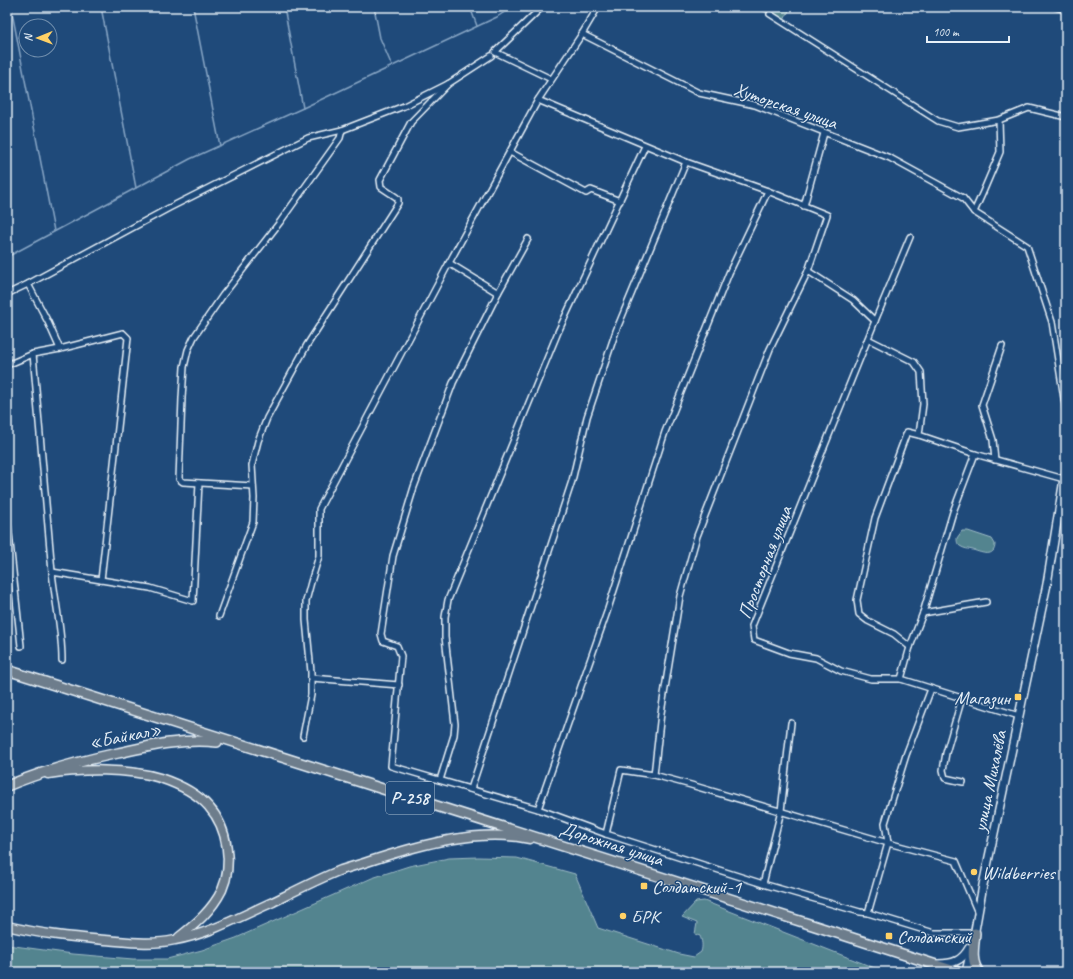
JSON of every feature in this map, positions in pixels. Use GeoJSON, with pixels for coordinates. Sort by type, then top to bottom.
{"type":"FeatureCollection","features":[{"type":"Feature","properties":{"kind":"highway"},"geometry":{"type":"LineString","coordinates":[[7,670],[254,750]]}},
{"type":"Feature","properties":{"kind":"highway","name":"«Байкал»"},"geometry":{"type":"LineString","coordinates":[[7,786],[29,777],[76,762],[160,744],[210,741],[254,750]]}},
{"type":"Feature","properties":{"kind":"highway","name":"Дорожная улица"},"geometry":{"type":"LineString","coordinates":[[254,750],[566,846],[958,972]]}},
{"type":"Feature","properties":{"kind":"highway"},"geometry":{"type":"LineString","coordinates":[[975,933],[973,960],[975,967],[979,972]]}},
{"type":"Feature","properties":{"kind":"main road"},"geometry":{"type":"LineString","coordinates":[[29,777],[74,770],[111,771],[140,774],[159,778],[178,785],[195,795],[210,808],[220,823],[227,844],[228,868],[226,878],[222,891],[205,915],[175,940]]}},
{"type":"Feature","properties":{"kind":"main road"},"geometry":{"type":"LineString","coordinates":[[7,926],[38,933],[123,942],[160,942],[175,940],[198,934],[228,922],[341,870],[402,850],[449,840],[502,835],[566,846]]}},
{"type":"Feature","properties":{"kind":"street"},"geometry":{"type":"LineString","coordinates":[[542,7],[495,52],[551,79]]}},
{"type":"Feature","properties":{"kind":"street"},"geometry":{"type":"LineString","coordinates":[[303,736],[311,695],[306,601],[319,556],[319,509],[538,100],[598,7]]}},
{"type":"Feature","properties":{"kind":"street"},"geometry":{"type":"LineString","coordinates":[[1056,7],[1066,10]]}},
{"type":"Feature","properties":{"kind":"street"},"geometry":{"type":"LineString","coordinates":[[770,14],[938,121],[958,126],[999,120],[1029,108],[1066,117]]}},
{"type":"Feature","properties":{"kind":"street","name":"Хуторская улица"},"geometry":{"type":"LineString","coordinates":[[582,34],[699,93],[755,105],[897,162],[964,198],[974,212],[1027,246],[1052,322],[1066,411]]}},
{"type":"Feature","properties":{"kind":"street"},"geometry":{"type":"LineString","coordinates":[[7,294],[169,208],[308,138],[342,130],[404,106],[448,84],[490,56]]}},
{"type":"Feature","properties":{"kind":"street"},"geometry":{"type":"LineString","coordinates":[[219,616],[253,522],[254,498],[252,465],[258,441],[267,418],[307,345],[398,203],[396,196],[381,187],[380,180],[411,122],[448,84]]}},
{"type":"Feature","properties":{"kind":"street"},"geometry":{"type":"LineString","coordinates":[[538,100],[686,162],[768,191],[827,215],[808,271],[770,349],[696,536],[680,596],[661,713],[654,775]]}},
{"type":"Feature","properties":{"kind":"street"},"geometry":{"type":"LineString","coordinates":[[974,212],[984,192],[1000,152],[999,120]]}},
{"type":"Feature","properties":{"kind":"street"},"geometry":{"type":"LineString","coordinates":[[253,486],[183,482],[179,479],[183,374],[188,350],[194,338],[222,295],[280,222],[340,138],[342,130]]}},
{"type":"Feature","properties":{"kind":"street"},"geometry":{"type":"LineString","coordinates":[[804,206],[824,133]]}},
{"type":"Feature","properties":{"kind":"street"},"geometry":{"type":"LineString","coordinates":[[440,780],[454,735],[455,724],[445,637],[445,617],[448,600],[558,332],[646,146]]}},
{"type":"Feature","properties":{"kind":"street"},"geometry":{"type":"LineString","coordinates":[[510,152],[586,193],[591,190],[620,201]]}},
{"type":"Feature","properties":{"kind":"street"},"geometry":{"type":"LineString","coordinates":[[471,788],[572,481],[587,417],[616,331],[686,162]]}},
{"type":"Feature","properties":{"kind":"street"},"geometry":{"type":"LineString","coordinates":[[538,809],[607,612],[665,432],[729,273],[768,191]]}},
{"type":"Feature","properties":{"kind":"street","name":"Просторная улица"},"geometry":{"type":"LineString","coordinates":[[910,237],[752,626],[754,640],[789,653],[816,658],[841,671],[871,679],[901,679],[1019,716]]}},
{"type":"Feature","properties":{"kind":"street"},"geometry":{"type":"LineString","coordinates":[[528,240],[498,292],[453,383],[414,486],[393,556],[382,634],[383,641],[397,646],[400,650],[401,656],[391,766],[471,788],[538,809],[606,834],[763,884],[860,912],[868,913],[934,933],[975,933],[969,949],[958,961],[934,964]]}},
{"type":"Feature","properties":{"kind":"street"},"geometry":{"type":"LineString","coordinates":[[450,263],[498,292]]}},
{"type":"Feature","properties":{"kind":"street"},"geometry":{"type":"LineString","coordinates":[[808,271],[853,300],[875,321]]}},
{"type":"Feature","properties":{"kind":"street"},"geometry":{"type":"LineString","coordinates":[[28,284],[60,349]]}},
{"type":"Feature","properties":{"kind":"street"},"geometry":{"type":"LineString","coordinates":[[7,365],[33,354],[60,349],[123,332],[128,338],[101,580]]}},
{"type":"Feature","properties":{"kind":"street"},"geometry":{"type":"LineString","coordinates":[[868,339],[914,362],[921,372],[923,404],[919,435]]}},
{"type":"Feature","properties":{"kind":"street"},"geometry":{"type":"LineString","coordinates":[[995,460],[993,440],[982,405],[1002,346]]}},
{"type":"Feature","properties":{"kind":"street"},"geometry":{"type":"LineString","coordinates":[[33,354],[55,602],[62,640],[62,660]]}},
{"type":"Feature","properties":{"kind":"street"},"geometry":{"type":"LineString","coordinates":[[910,647],[894,634],[868,621],[859,614],[857,600],[875,518],[907,432],[995,460],[1064,479],[1066,468]]}},
{"type":"Feature","properties":{"kind":"street"},"geometry":{"type":"LineString","coordinates":[[901,679],[910,647],[923,613],[953,512],[975,454]]}},
{"type":"Feature","properties":{"kind":"street","name":"улица Михалёва"},"geometry":{"type":"LineString","coordinates":[[966,972],[1047,584],[1064,479]]}},
{"type":"Feature","properties":{"kind":"street"},"geometry":{"type":"LineString","coordinates":[[52,572],[150,588],[193,601],[199,483]]}},
{"type":"Feature","properties":{"kind":"street"},"geometry":{"type":"LineString","coordinates":[[7,515],[21,646]]}},
{"type":"Feature","properties":{"kind":"street"},"geometry":{"type":"LineString","coordinates":[[923,613],[986,602]]}},
{"type":"Feature","properties":{"kind":"street"},"geometry":{"type":"LineString","coordinates":[[311,678],[399,685]]}},
{"type":"Feature","properties":{"kind":"street"},"geometry":{"type":"LineString","coordinates":[[868,913],[888,843],[885,823],[906,755],[931,688]]}},
{"type":"Feature","properties":{"kind":"street"},"geometry":{"type":"LineString","coordinates":[[962,698],[942,770],[945,778],[963,782]]}},
{"type":"Feature","properties":{"kind":"street"},"geometry":{"type":"LineString","coordinates":[[763,884],[781,810],[791,723]]}},
{"type":"Feature","properties":{"kind":"street"},"geometry":{"type":"LineString","coordinates":[[606,834],[621,770],[654,775],[781,810],[888,843],[956,861],[978,914]]}},
{"type":"Feature","properties":{"kind":"green space"},"geometry":{"type":"Polygon","coordinates":[[[756,7],[791,7],[783,22],[756,7]]]}},
{"type":"Feature","properties":{"kind":"green space"},"geometry":{"type":"Polygon","coordinates":[[[962,531],[968,531],[992,539],[995,544],[993,551],[990,553],[984,553],[960,546],[957,538],[962,531]]]}},
{"type":"Feature","properties":{"kind":"green space"},"geometry":{"type":"Polygon","coordinates":[[[449,858],[517,858],[575,874],[598,928],[679,954],[694,957],[701,952],[701,938],[695,934],[697,923],[682,917],[696,902],[704,901],[885,972],[7,972],[7,945],[73,954],[133,959],[167,959],[202,950],[236,938],[372,878],[409,866],[449,858]]]}},
{"type":"Feature","properties":{"kind":"waterway"},"geometry":{"type":"LineString","coordinates":[[11,7],[54,231]]}},
{"type":"Feature","properties":{"kind":"waterway"},"geometry":{"type":"LineString","coordinates":[[101,7],[136,188]]}},
{"type":"Feature","properties":{"kind":"waterway"},"geometry":{"type":"LineString","coordinates":[[193,7],[220,146]]}},
{"type":"Feature","properties":{"kind":"waterway"},"geometry":{"type":"LineString","coordinates":[[284,7],[303,108]]}},
{"type":"Feature","properties":{"kind":"waterway"},"geometry":{"type":"LineString","coordinates":[[374,7],[380,38],[392,66]]}},
{"type":"Feature","properties":{"kind":"waterway"},"geometry":{"type":"LineString","coordinates":[[470,7],[477,26]]}},
{"type":"Feature","properties":{"kind":"waterway"},"geometry":{"type":"LineString","coordinates":[[7,257],[190,159],[497,17],[512,7]]}},
{"type":"Feature","properties":{"kind":"place","name":"Магазин"},"geometry":{"type":"Point","coordinates":[1018,697]}},
{"type":"Feature","properties":{"kind":"place","name":"Wildberries"},"geometry":{"type":"Point","coordinates":[974,872]}},
{"type":"Feature","properties":{"kind":"place","name":"Солдатский-1"},"geometry":{"type":"Point","coordinates":[644,886]}},
{"type":"Feature","properties":{"kind":"place","name":"БРК"},"geometry":{"type":"Point","coordinates":[623,916]}},
{"type":"Feature","properties":{"kind":"place","name":"Солдатский"},"geometry":{"type":"Point","coordinates":[889,936]}}]}
